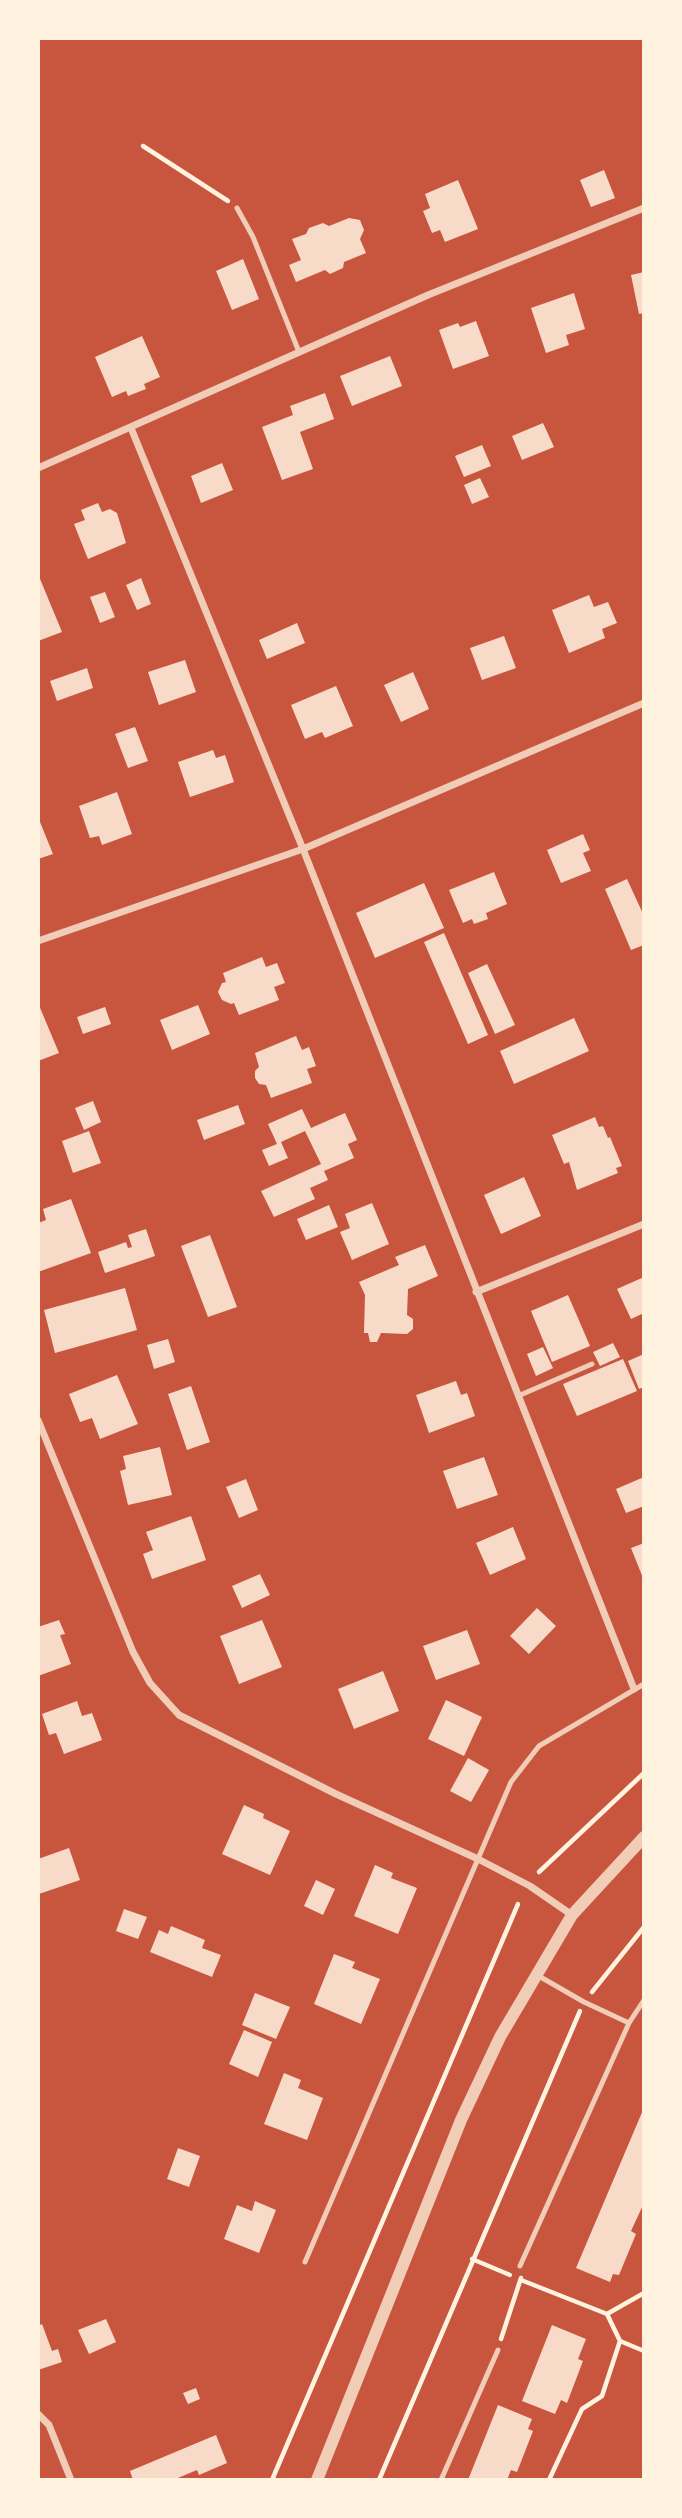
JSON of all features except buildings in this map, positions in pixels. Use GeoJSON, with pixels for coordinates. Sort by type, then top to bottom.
{"type":"FeatureCollection","features":[{"type":"Feature","properties":{"kind":"street"},"geometry":{"type":"LineString","coordinates":[[38,468],[428,295],[643,208]]}},
{"type":"Feature","properties":{"kind":"street"},"geometry":{"type":"LineString","coordinates":[[131,428],[303,849],[634,1689]]}},
{"type":"Feature","properties":{"kind":"street"},"geometry":{"type":"LineString","coordinates":[[38,941],[303,849],[643,704]]}},
{"type":"Feature","properties":{"kind":"street"},"geometry":{"type":"LineString","coordinates":[[476,1292],[643,1224]]}},
{"type":"Feature","properties":{"kind":"street"},"geometry":{"type":"LineString","coordinates":[[38,1420],[133,1652],[150,1683],[179,1715],[336,1794],[478,1859],[530,1886],[572,1915]]}},
{"type":"Feature","properties":{"kind":"street"},"geometry":{"type":"LineString","coordinates":[[317,2480],[461,2120],[500,2037],[572,1915],[643,1838]]}},
{"type":"Feature","properties":{"kind":"street"},"geometry":{"type":"LineString","coordinates":[[38,2414],[49,2425],[71,2480]]}},
{"type":"Feature","properties":{"kind":"lane"},"geometry":{"type":"LineString","coordinates":[[237,208],[253,237],[299,352]]}},
{"type":"Feature","properties":{"kind":"lane"},"geometry":{"type":"LineString","coordinates":[[518,1396],[592,1364]]}},
{"type":"Feature","properties":{"kind":"lane"},"geometry":{"type":"LineString","coordinates":[[305,2262],[511,1782],[539,1746],[643,1684]]}},
{"type":"Feature","properties":{"kind":"lane"},"geometry":{"type":"LineString","coordinates":[[537,1975],[584,2002],[629,2023]]}},
{"type":"Feature","properties":{"kind":"lane"},"geometry":{"type":"LineString","coordinates":[[520,2266],[629,2023],[643,2000]]}},
{"type":"Feature","properties":{"kind":"lane"},"geometry":{"type":"LineString","coordinates":[[441,2480],[498,2350]]}},
{"type":"Feature","properties":{"kind":"path"},"geometry":{"type":"LineString","coordinates":[[143,146],[237,208]]}},
{"type":"Feature","properties":{"kind":"path"},"geometry":{"type":"LineString","coordinates":[[539,1872],[643,1773]]}},
{"type":"Feature","properties":{"kind":"path"},"geometry":{"type":"LineString","coordinates":[[272,2480],[518,1903]]}},
{"type":"Feature","properties":{"kind":"path"},"geometry":{"type":"LineString","coordinates":[[379,2480],[584,2002],[643,1927]]}},
{"type":"Feature","properties":{"kind":"path"},"geometry":{"type":"LineString","coordinates":[[472,2259],[607,2314],[620,2341],[643,2351]]}},
{"type":"Feature","properties":{"kind":"path"},"geometry":{"type":"LineString","coordinates":[[498,2350],[520,2280],[520,2266]]}},
{"type":"Feature","properties":{"kind":"path"},"geometry":{"type":"LineString","coordinates":[[607,2314],[643,2293]]}},
{"type":"Feature","properties":{"kind":"path"},"geometry":{"type":"LineString","coordinates":[[550,2480],[582,2409],[602,2396],[620,2341]]}}]}
